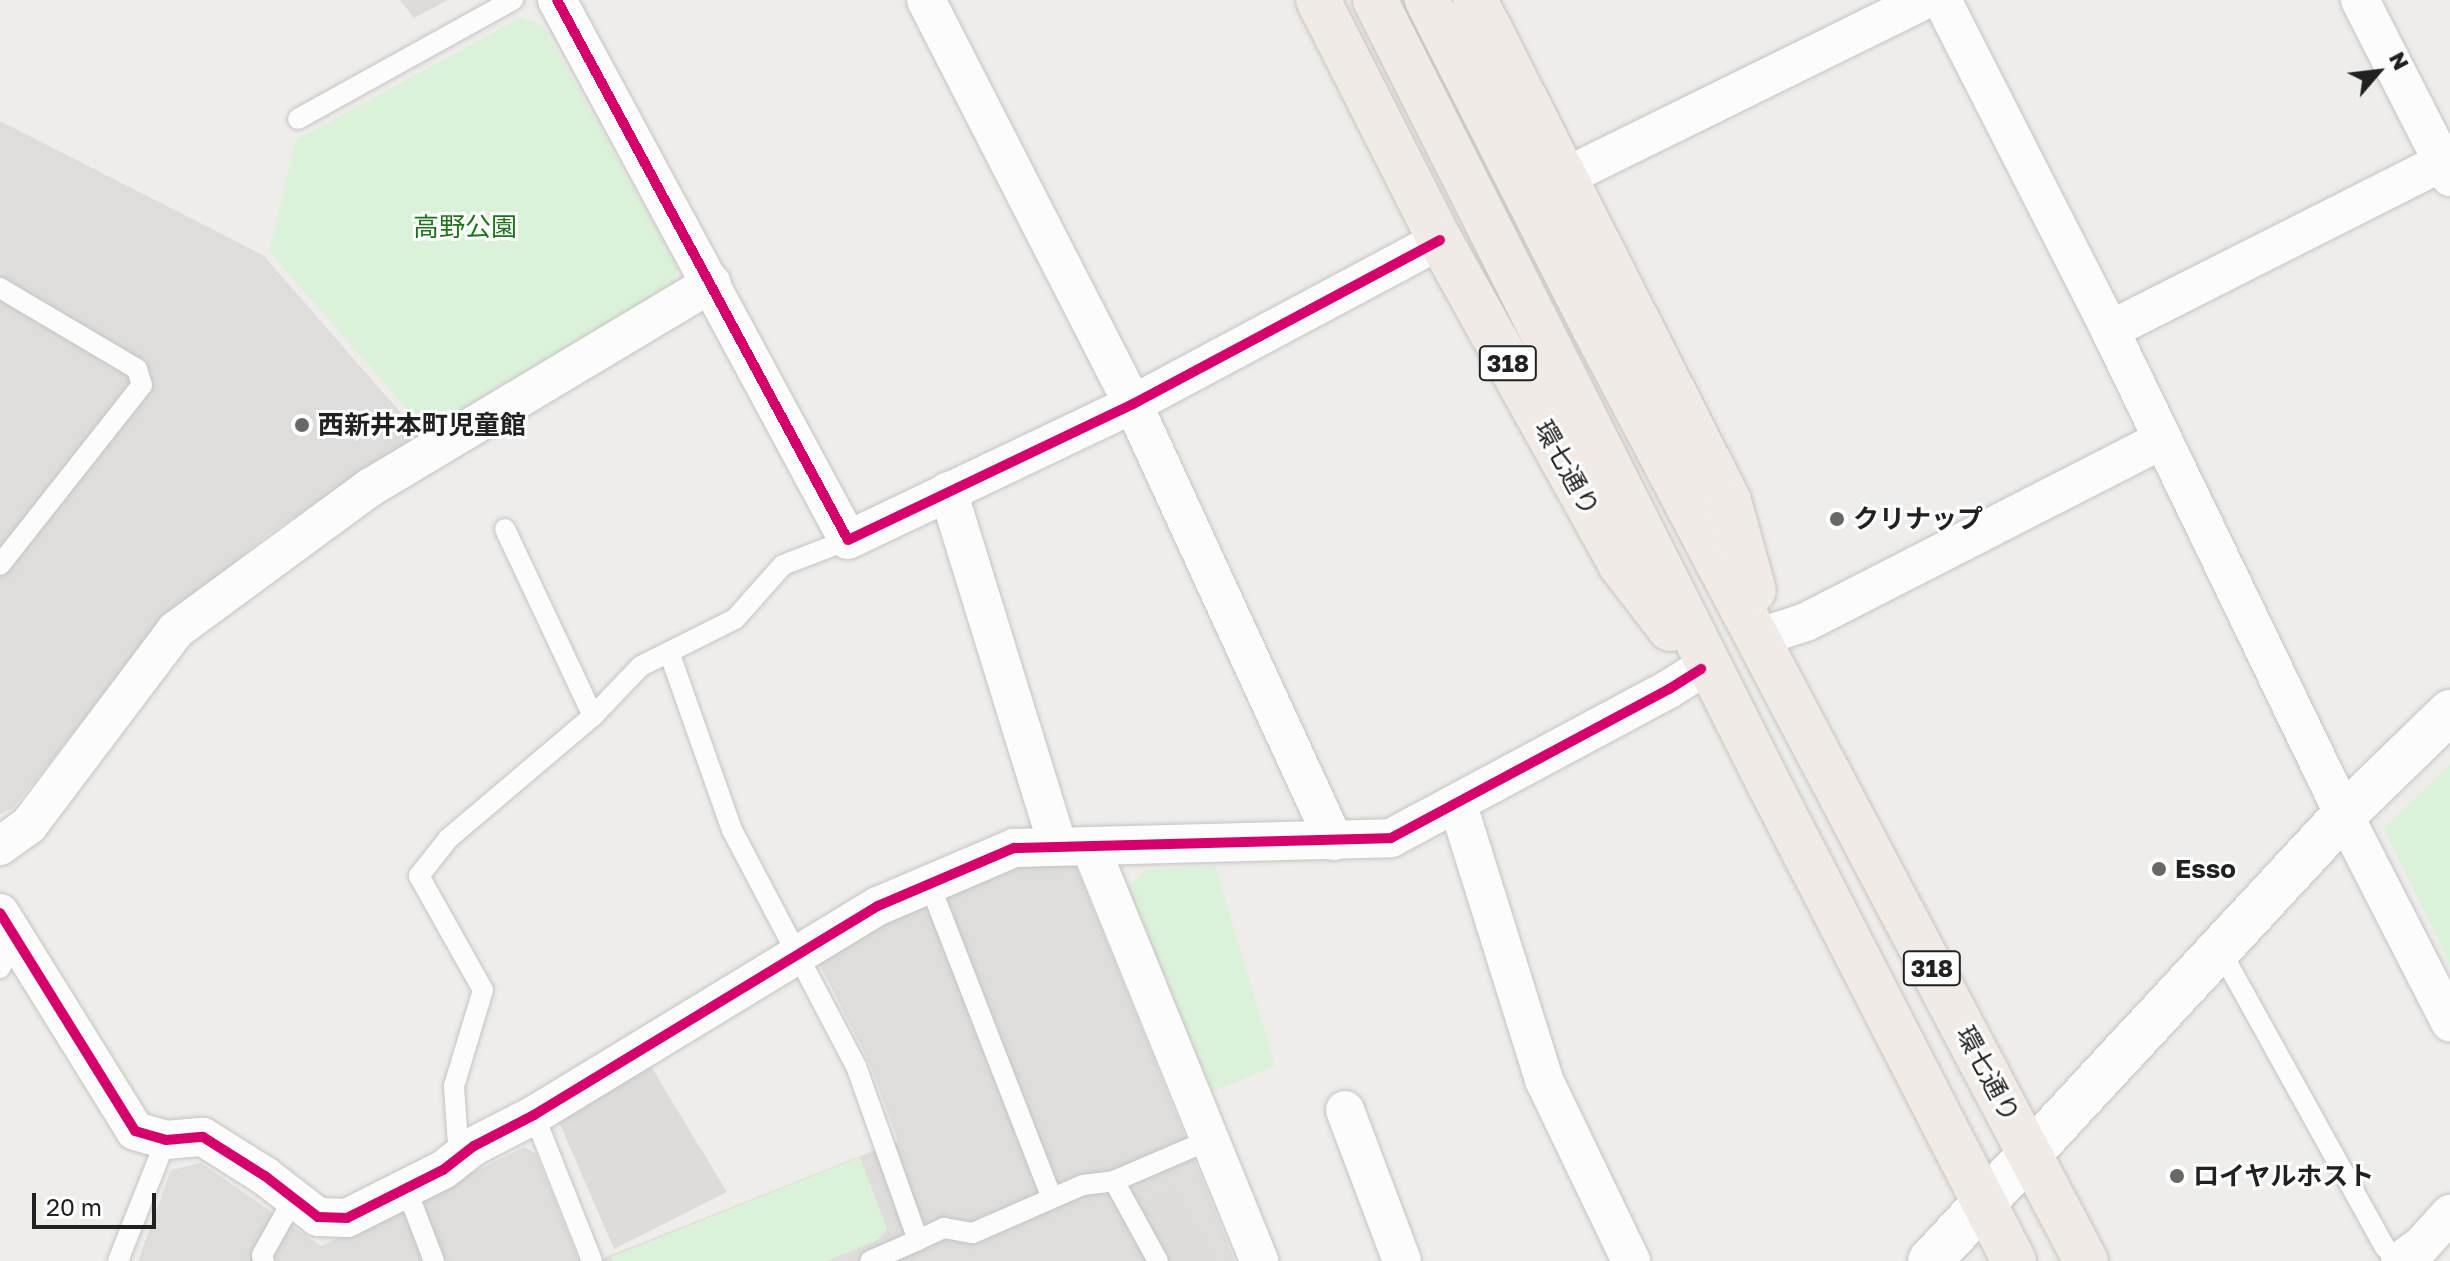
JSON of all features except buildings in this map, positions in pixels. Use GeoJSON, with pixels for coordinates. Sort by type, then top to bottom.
{"type":"FeatureCollection","features":[{"type":"Feature","properties":{"kind":"main road","name":"環七通り"},"geometry":{"type":"LineString","coordinates":[[1318,0],[1440,240],[1620,564],[1730,706]]}},
{"type":"Feature","properties":{"kind":"main road","name":"環七通り"},"geometry":{"type":"LineString","coordinates":[[1375,0],[1730,706],[2014,1261]]}},
{"type":"Feature","properties":{"kind":"main road","name":"環七通り"},"geometry":{"type":"LineString","coordinates":[[1427,0],[1594,328],[1772,655],[2086,1261]]}},
{"type":"Feature","properties":{"kind":"main road","name":"環七通り"},"geometry":{"type":"LineString","coordinates":[[1475,0],[1729,501],[1772,655]]}},
{"type":"Feature","properties":{"kind":"street"},"geometry":{"type":"LineString","coordinates":[[557,0],[848,540],[1133,404],[1440,240]]}},
{"type":"Feature","properties":{"kind":"street"},"geometry":{"type":"LineString","coordinates":[[926,0],[1133,404],[1334,841]]}},
{"type":"Feature","properties":{"kind":"street"},"geometry":{"type":"LineString","coordinates":[[1565,177],[1925,0]]}},
{"type":"Feature","properties":{"kind":"street"},"geometry":{"type":"LineString","coordinates":[[1942,0],[2110,330],[2344,815],[2450,1022]]}},
{"type":"Feature","properties":{"kind":"street"},"geometry":{"type":"LineString","coordinates":[[2110,330],[2448,166],[2360,0]]}},
{"type":"Feature","properties":{"kind":"street"},"geometry":{"type":"LineString","coordinates":[[0,846],[29,825],[176,630],[371,487],[712,283]]}},
{"type":"Feature","properties":{"kind":"street"},"geometry":{"type":"LineString","coordinates":[[1772,655],[1806,622],[2161,440]]}},
{"type":"Feature","properties":{"kind":"street"},"geometry":{"type":"LineString","coordinates":[[948,491],[1074,846],[1209,1140],[1259,1261]]}},
{"type":"Feature","properties":{"kind":"street"},"geometry":{"type":"LineString","coordinates":[[5,940],[135,1131],[166,1140],[203,1137],[318,1217],[347,1218],[534,1115],[878,906],[1014,848],[1391,838],[1458,805],[1701,669]]}},
{"type":"Feature","properties":{"kind":"street"},"geometry":{"type":"LineString","coordinates":[[1930,1261],[2344,815],[2450,712]]}},
{"type":"Feature","properties":{"kind":"street"},"geometry":{"type":"LineString","coordinates":[[1458,805],[1544,1080],[1631,1261]]}},
{"type":"Feature","properties":{"kind":"street"},"geometry":{"type":"LineString","coordinates":[[1345,1110],[1402,1261]]}},
{"type":"Feature","properties":{"kind":"street"},"geometry":{"type":"LineString","coordinates":[[2399,1261],[2422,1245],[2450,1214]]}},
{"type":"Feature","properties":{"kind":"lane"},"geometry":{"type":"LineString","coordinates":[[298,119],[513,0]]}},
{"type":"Feature","properties":{"kind":"lane"},"geometry":{"type":"LineString","coordinates":[[0,288],[137,369],[142,385],[0,565]]}},
{"type":"Feature","properties":{"kind":"lane"},"geometry":{"type":"LineString","coordinates":[[505,529],[593,716]]}},
{"type":"Feature","properties":{"kind":"lane"},"geometry":{"type":"LineString","coordinates":[[459,1158],[454,1086],[483,990],[419,876],[448,839],[593,716],[641,666],[735,619],[783,565],[848,540]]}},
{"type":"Feature","properties":{"kind":"lane"},"geometry":{"type":"LineString","coordinates":[[669,652],[732,830],[796,958],[856,1066],[918,1240]]}},
{"type":"Feature","properties":{"kind":"lane"},"geometry":{"type":"LineString","coordinates":[[929,883],[1052,1198]]}},
{"type":"Feature","properties":{"kind":"lane"},"geometry":{"type":"LineString","coordinates":[[2219,948],[2385,1247],[2399,1261]]}},
{"type":"Feature","properties":{"kind":"lane"},"geometry":{"type":"LineString","coordinates":[[534,1115],[592,1261]]}},
{"type":"Feature","properties":{"kind":"lane"},"geometry":{"type":"LineString","coordinates":[[118,1261],[166,1140]]}},
{"type":"Feature","properties":{"kind":"lane"},"geometry":{"type":"LineString","coordinates":[[870,1261],[944,1228],[973,1233],[1083,1185],[1114,1181],[1209,1140]]}},
{"type":"Feature","properties":{"kind":"lane"},"geometry":{"type":"LineString","coordinates":[[1114,1181],[1158,1261]]}},
{"type":"Feature","properties":{"kind":"lane"},"geometry":{"type":"LineString","coordinates":[[406,1188],[434,1261]]}},
{"type":"Feature","properties":{"kind":"lane"},"geometry":{"type":"LineString","coordinates":[[264,1261],[262,1255],[294,1198]]}},
{"type":"Feature","properties":{"kind":"shaded area"},"geometry":{"type":"Polygon","coordinates":[[[400,0],[448,0],[414,18],[400,0]]]}},
{"type":"Feature","properties":{"kind":"shaded area"},"geometry":{"type":"Polygon","coordinates":[[[0,121],[263,255],[420,435],[267,535],[161,625],[13,808],[0,814],[0,121]]]}},
{"type":"Feature","properties":{"kind":"shaded area"},"geometry":{"type":"Polygon","coordinates":[[[1043,856],[1073,858],[1235,1261],[596,1261],[898,1141],[870,1064],[818,961],[882,920],[1043,856]]]}},
{"type":"Feature","properties":{"kind":"shaded area"},"geometry":{"type":"Polygon","coordinates":[[[649,1063],[727,1192],[614,1249],[556,1115],[649,1063]]]}},
{"type":"Feature","properties":{"kind":"shaded area"},"geometry":{"type":"Polygon","coordinates":[[[525,1147],[536,1154],[579,1261],[138,1261],[171,1170],[201,1163],[321,1246],[525,1147]]]}},
{"type":"Feature","properties":{"kind":"shaded area"},"geometry":{"type":"Polygon","coordinates":[[[1174,1188],[1215,1261],[1177,1261],[1145,1204],[1174,1188]]]}},
{"type":"Feature","properties":{"kind":"green space","name":"高野公園"},"geometry":{"type":"Polygon","coordinates":[[[522,17],[543,26],[678,268],[673,286],[428,433],[269,251],[296,140],[522,17]]]}},
{"type":"Feature","properties":{"kind":"green space"},"geometry":{"type":"Polygon","coordinates":[[[2450,765],[2450,965],[2384,828],[2450,765]]]}},
{"type":"Feature","properties":{"kind":"green space"},"geometry":{"type":"Polygon","coordinates":[[[1215,866],[1275,1066],[1212,1092],[1128,888],[1145,870],[1215,866]]]}},
{"type":"Feature","properties":{"kind":"green space"},"geometry":{"type":"Polygon","coordinates":[[[860,1157],[887,1229],[878,1240],[827,1261],[613,1261],[611,1257],[860,1157]]]}},
{"type":"Feature","properties":{"kind":"cycle path"},"geometry":{"type":"LineString","coordinates":[[557,0],[848,540],[1133,404],[1440,240]]}},
{"type":"Feature","properties":{"kind":"cycle path"},"geometry":{"type":"LineString","coordinates":[[0,913],[135,1131],[166,1140],[203,1137],[265,1176],[318,1217],[347,1218],[443,1170],[474,1146],[534,1115],[878,906],[1014,848],[1391,838],[1701,669]]}},
{"type":"Feature","properties":{"kind":"place","name":"西新井本町児童館"},"geometry":{"type":"Point","coordinates":[302,425]}},
{"type":"Feature","properties":{"kind":"place","name":"クリナップ"},"geometry":{"type":"Point","coordinates":[1837,519]}},
{"type":"Feature","properties":{"kind":"place","name":"Esso"},"geometry":{"type":"Point","coordinates":[2159,869]}},
{"type":"Feature","properties":{"kind":"place","name":"ロイヤルホスト"},"geometry":{"type":"Point","coordinates":[2177,1176]}}]}
